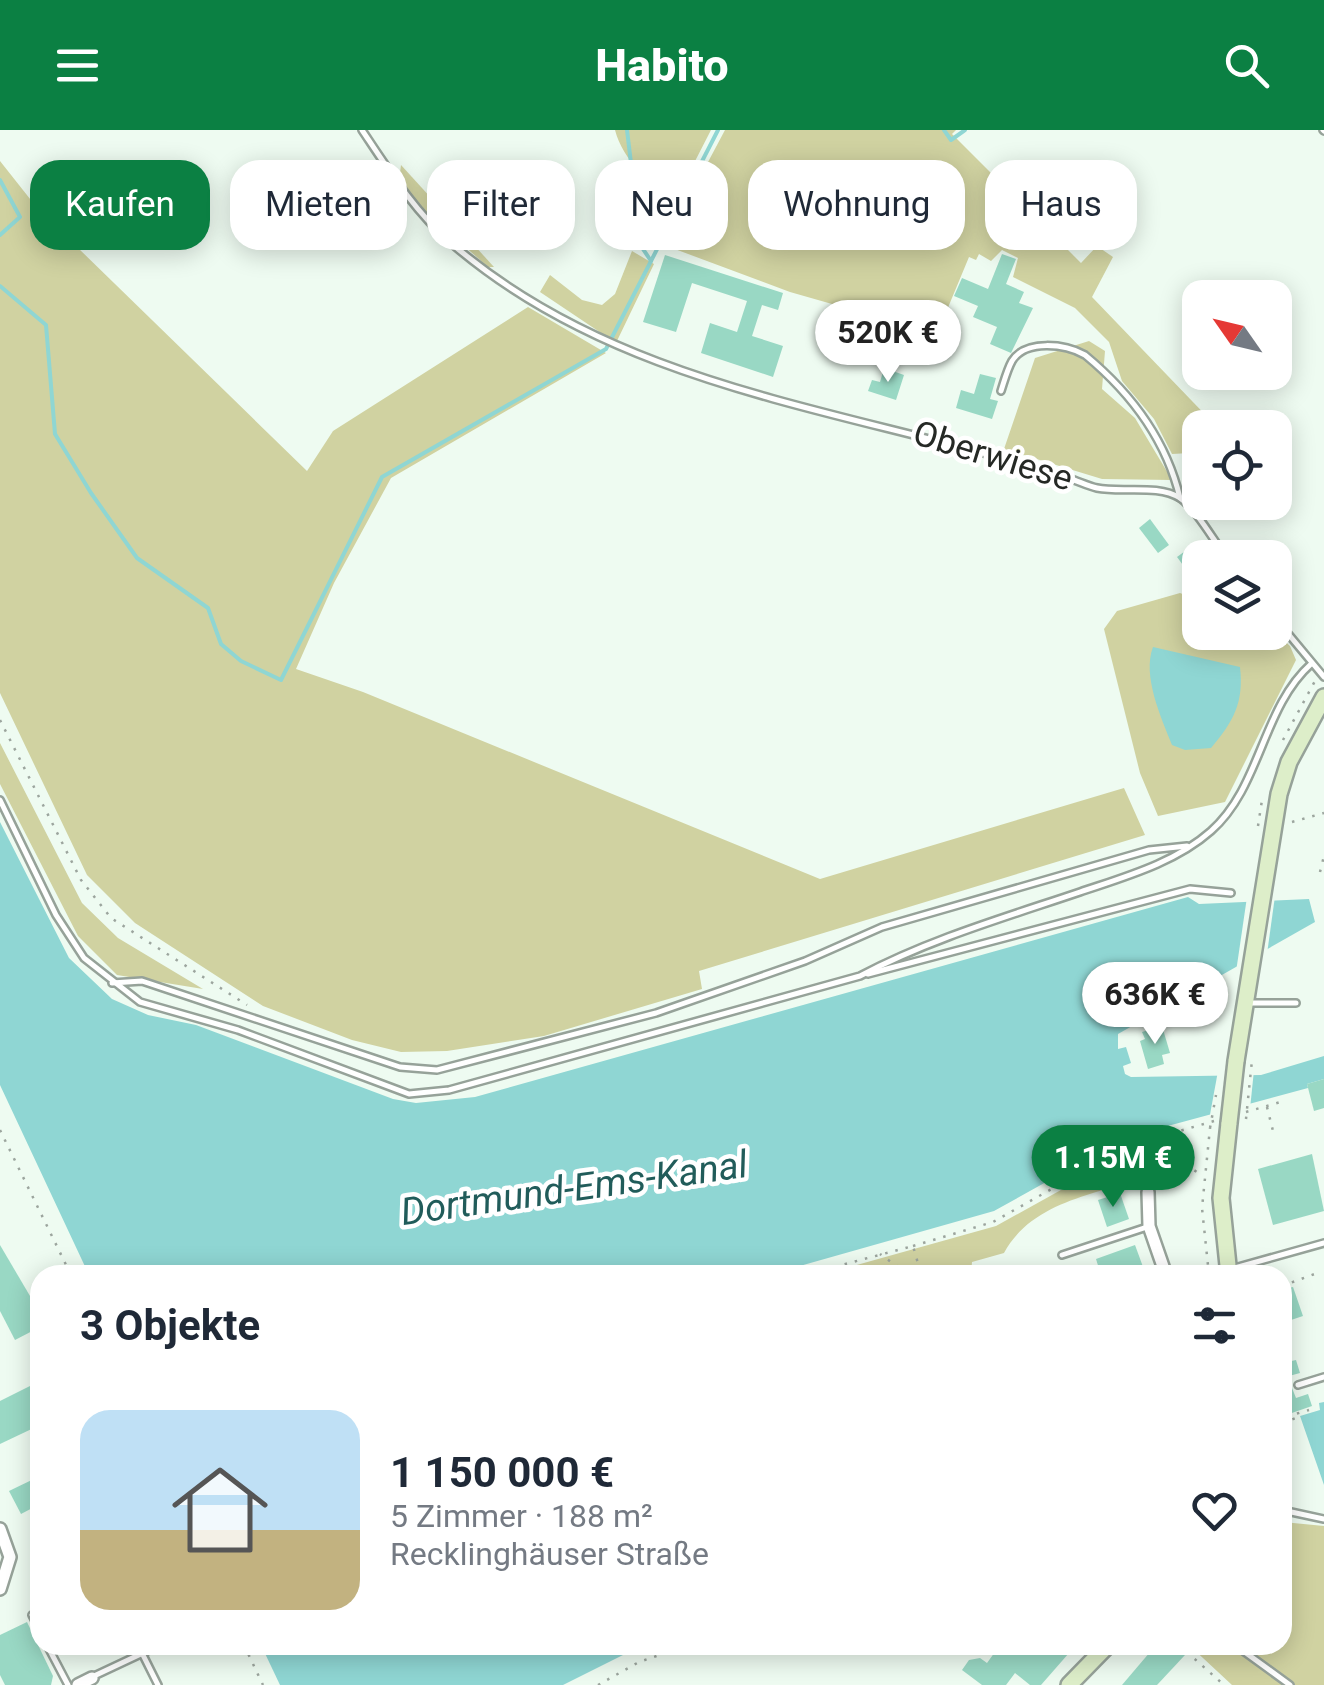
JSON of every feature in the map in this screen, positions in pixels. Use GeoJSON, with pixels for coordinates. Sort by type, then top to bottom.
{"type":"FeatureCollection","features":[{"type":"Feature","properties":{"kind":"main road"},"geometry":{"type":"LineString","coordinates":[[1225,1265],[1221,1198],[1229,1123],[1244,1061],[1246,1003],[1264,884],[1284,778],[1324,697]]}},
{"type":"Feature","properties":{"kind":"main road"},"geometry":{"type":"LineString","coordinates":[[1070,1685],[1098,1655]]}},
{"type":"Feature","properties":{"kind":"street"},"geometry":{"type":"LineString","coordinates":[[1148,1192],[1149,1226],[1163,1265]]}},
{"type":"Feature","properties":{"kind":"street"},"geometry":{"type":"LineString","coordinates":[[0,1529],[10,1556],[0,1589]]}},
{"type":"Feature","properties":{"kind":"street"},"geometry":{"type":"LineString","coordinates":[[78,1685],[92,1678]]}},
{"type":"Feature","properties":{"kind":"lane","name":"Oberwiese"},"geometry":{"type":"LineString","coordinates":[[362,130],[413,202],[450,242],[518,292],[619,350],[676,371],[980,449],[1098,488],[1160,492],[1180,498]]}},
{"type":"Feature","properties":{"kind":"lane","name":"Oberwiese"},"geometry":{"type":"LineString","coordinates":[[1001,392],[1013,358],[1032,346],[1073,348],[1085,355],[1146,416],[1173,468],[1180,498],[1213,540]]}},
{"type":"Feature","properties":{"kind":"lane"},"geometry":{"type":"LineString","coordinates":[[1292,640],[1324,677]]}},
{"type":"Feature","properties":{"kind":"lane"},"geometry":{"type":"LineString","coordinates":[[860,976],[906,951],[1142,870],[1190,845],[1224,818],[1290,682],[1311,664]]}},
{"type":"Feature","properties":{"kind":"lane"},"geometry":{"type":"LineString","coordinates":[[0,800],[56,915],[84,958],[112,983],[140,1002],[238,1030],[409,1094],[489,1081],[860,976],[1190,889],[1231,893]]}},
{"type":"Feature","properties":{"kind":"lane"},"geometry":{"type":"LineString","coordinates":[[112,983],[142,981],[400,1066],[458,1067],[656,1013],[804,961],[882,926],[1149,850],[1190,845]]}},
{"type":"Feature","properties":{"kind":"lane"},"geometry":{"type":"LineString","coordinates":[[1246,1003],[1296,1003]]}},
{"type":"Feature","properties":{"kind":"lane"},"geometry":{"type":"LineString","coordinates":[[1062,1255],[1092,1249],[1149,1226]]}},
{"type":"Feature","properties":{"kind":"lane"},"geometry":{"type":"LineString","coordinates":[[1251,1265],[1324,1243]]}},
{"type":"Feature","properties":{"kind":"lane"},"geometry":{"type":"LineString","coordinates":[[1298,1385],[1324,1376]]}},
{"type":"Feature","properties":{"kind":"lane"},"geometry":{"type":"LineString","coordinates":[[1292,1512],[1324,1520]]}},
{"type":"Feature","properties":{"kind":"lane"},"geometry":{"type":"LineString","coordinates":[[52,1655],[68,1685]]}},
{"type":"Feature","properties":{"kind":"lane"},"geometry":{"type":"LineString","coordinates":[[92,1678],[138,1655]]}},
{"type":"Feature","properties":{"kind":"lane"},"geometry":{"type":"LineString","coordinates":[[143,1655],[158,1685]]}},
{"type":"Feature","properties":{"kind":"lane"},"geometry":{"type":"LineString","coordinates":[[1248,1655],[1290,1685]]}},
{"type":"Feature","properties":{"kind":"path"},"geometry":{"type":"LineString","coordinates":[[0,720],[81,880],[111,918],[269,1020]]}},
{"type":"Feature","properties":{"kind":"path"},"geometry":{"type":"LineString","coordinates":[[1285,824],[1324,813]]}},
{"type":"Feature","properties":{"kind":"path"},"geometry":{"type":"LineString","coordinates":[[1320,872],[1324,856]]}},
{"type":"Feature","properties":{"kind":"path"},"geometry":{"type":"LineString","coordinates":[[1244,1061],[1246,1119]]}},
{"type":"Feature","properties":{"kind":"path"},"geometry":{"type":"LineString","coordinates":[[1208,1265],[1202,1208],[1216,1094]]}},
{"type":"Feature","properties":{"kind":"path"},"geometry":{"type":"LineString","coordinates":[[1267,1106],[1273,1131]]}},
{"type":"Feature","properties":{"kind":"path"},"geometry":{"type":"LineString","coordinates":[[0,1130],[65,1265]]}},
{"type":"Feature","properties":{"kind":"path"},"geometry":{"type":"LineString","coordinates":[[840,1265],[993,1222],[1128,1146],[1177,1131],[1186,1165],[1204,1177]]}},
{"type":"Feature","properties":{"kind":"path"},"geometry":{"type":"LineString","coordinates":[[913,1246],[918,1265]]}},
{"type":"Feature","properties":{"kind":"path"},"geometry":{"type":"LineString","coordinates":[[880,1254],[896,1265]]}},
{"type":"Feature","properties":{"kind":"path"},"geometry":{"type":"LineString","coordinates":[[1292,1282],[1320,1272]]}},
{"type":"Feature","properties":{"kind":"path"},"geometry":{"type":"LineString","coordinates":[[1294,1420],[1292,1415],[1308,1410]]}},
{"type":"Feature","properties":{"kind":"path"},"geometry":{"type":"LineString","coordinates":[[249,1655],[263,1685]]}},
{"type":"Feature","properties":{"kind":"path"},"geometry":{"type":"LineString","coordinates":[[598,1685],[660,1655]]}},
{"type":"Feature","properties":{"kind":"path"},"geometry":{"type":"LineString","coordinates":[[1190,1655],[1224,1685]]}},
{"type":"Feature","properties":{"kind":"green space"},"geometry":{"type":"Polygon","coordinates":[[[615,130],[711,130],[696,160],[630,160],[615,130]]]}},
{"type":"Feature","properties":{"kind":"green space"},"geometry":{"type":"Polygon","coordinates":[[[725,130],[956,130],[952,134],[985,167],[985,250],[1002,250],[991,261],[979,254],[976,260],[969,257],[937,334],[790,292],[677,250],[728,250],[728,160],[709,160],[725,130]]]}},
{"type":"Feature","properties":{"kind":"green space"},"geometry":{"type":"Polygon","coordinates":[[[0,161],[30,199],[30,250],[80,250],[307,471],[333,431],[528,307],[606,353],[391,478],[334,583],[296,669],[363,692],[820,879],[1124,788],[1145,835],[699,971],[702,989],[544,1036],[447,1051],[401,1052],[352,1040],[263,1006],[135,923],[87,875],[0,693],[0,161]]]}},
{"type":"Feature","properties":{"kind":"green space"},"geometry":{"type":"Polygon","coordinates":[[[407,172],[427,194],[427,213],[407,190],[407,172]]]}},
{"type":"Feature","properties":{"kind":"green space"},"geometry":{"type":"Polygon","coordinates":[[[469,250],[478,250],[494,267],[488,267],[469,250]]]}},
{"type":"Feature","properties":{"kind":"green space"},"geometry":{"type":"Polygon","coordinates":[[[1002,250],[1068,250],[1081,263],[1093,250],[1103,250],[1113,257],[1092,297],[1201,410],[1182,410],[1182,453],[1172,454],[1154,419],[1122,381],[1109,342],[1075,308],[1013,277],[1018,258],[1002,250]]]}},
{"type":"Feature","properties":{"kind":"green space"},"geometry":{"type":"Polygon","coordinates":[[[632,251],[654,264],[616,343],[540,292],[550,275],[582,300],[602,305],[615,294],[632,251]]]}},
{"type":"Feature","properties":{"kind":"green space"},"geometry":{"type":"Polygon","coordinates":[[[1089,341],[1105,351],[1102,389],[1135,418],[1172,480],[1102,479],[1004,449],[1035,358],[1089,341]]]}},
{"type":"Feature","properties":{"kind":"green space"},"geometry":{"type":"Polygon","coordinates":[[[1180,593],[1182,650],[1292,650],[1296,660],[1225,802],[1158,816],[1140,773],[1104,629],[1117,611],[1180,593]]]}},
{"type":"Feature","properties":{"kind":"green space"},"geometry":{"type":"Polygon","coordinates":[[[0,743],[82,903],[118,938],[203,989],[117,975],[78,936],[0,784],[0,743]]]}},
{"type":"Feature","properties":{"kind":"green space"},"geometry":{"type":"Polygon","coordinates":[[[1169,1140],[1177,1164],[1059,1206],[1019,1233],[1004,1253],[972,1265],[857,1265],[996,1226],[1131,1151],[1169,1140]]]}},
{"type":"Feature","properties":{"kind":"green space"},"geometry":{"type":"Polygon","coordinates":[[[1292,1523],[1324,1526],[1324,1685],[1232,1685],[1200,1655],[1292,1655],[1292,1523]]]}},
{"type":"Feature","properties":{"kind":"water"},"geometry":{"type":"Polygon","coordinates":[[[1153,647],[1240,667],[1236,710],[1211,748],[1185,750],[1172,745],[1151,683],[1153,647]]]}},
{"type":"Feature","properties":{"kind":"water","name":"Dortmund-Ems-Kanal"},"geometry":{"type":"Polygon","coordinates":[[[0,822],[69,958],[112,999],[148,1015],[196,1025],[393,1099],[416,1103],[475,1097],[1188,897],[1199,904],[1309,899],[1315,922],[1118,1034],[1118,1049],[1126,1047],[1131,1063],[1123,1066],[1125,1074],[1131,1077],[1261,1075],[1324,1056],[1324,1079],[1307,1084],[1308,1088],[1127,1137],[994,1211],[803,1265],[84,1265],[0,1085],[0,822]]]}},
{"type":"Feature","properties":{"kind":"water"},"geometry":{"type":"Polygon","coordinates":[[[1324,1402],[1324,1485],[1300,1416],[1320,1410],[1319,1403],[1324,1402]]]}},
{"type":"Feature","properties":{"kind":"water"},"geometry":{"type":"Polygon","coordinates":[[[266,1655],[623,1655],[563,1685],[280,1685],[266,1655]]]}},
{"type":"Feature","properties":{"kind":"pier"},"geometry":{"type":"Polygon","coordinates":[[[1275,896],[1267,954],[1236,972],[1247,897],[1275,896]]]}},
{"type":"Feature","properties":{"kind":"pier"},"geometry":{"type":"Polygon","coordinates":[[[1254,1070],[1250,1109],[1209,1120],[1218,1071],[1254,1070]]]}},
{"type":"Feature","properties":{"kind":"building"},"geometry":{"type":"Polygon","coordinates":[[[1002,254],[1016,259],[1006,284],[1024,292],[1019,303],[1033,308],[1011,353],[990,344],[997,327],[973,317],[978,306],[954,296],[962,278],[988,289],[1002,254]]]}},
{"type":"Feature","properties":{"kind":"building"},"geometry":{"type":"Polygon","coordinates":[[[665,255],[783,293],[778,310],[762,305],[752,336],[783,346],[773,377],[701,353],[710,323],[737,332],[747,301],[692,283],[676,332],[643,322],[665,255]]]}},
{"type":"Feature","properties":{"kind":"building"},"geometry":{"type":"Polygon","coordinates":[[[884,368],[904,375],[896,400],[868,391],[872,380],[880,382],[884,368]]]}},
{"type":"Feature","properties":{"kind":"building"},"geometry":{"type":"Polygon","coordinates":[[[980,374],[996,378],[990,399],[998,401],[992,419],[956,408],[961,390],[974,394],[980,374]]]}},
{"type":"Feature","properties":{"kind":"building"},"geometry":{"type":"Polygon","coordinates":[[[1150,519],[1169,545],[1158,553],[1139,528],[1150,519]]]}},
{"type":"Feature","properties":{"kind":"building"},"geometry":{"type":"Polygon","coordinates":[[[1162,1026],[1170,1053],[1162,1055],[1164,1064],[1148,1069],[1140,1041],[1145,1039],[1142,1032],[1162,1026]]]}},
{"type":"Feature","properties":{"kind":"building"},"geometry":{"type":"Polygon","coordinates":[[[1324,1079],[1324,1108],[1314,1111],[1307,1084],[1324,1079]]]}},
{"type":"Feature","properties":{"kind":"building"},"geometry":{"type":"Polygon","coordinates":[[[1312,1154],[1324,1211],[1273,1225],[1258,1169],[1312,1154]]]}},
{"type":"Feature","properties":{"kind":"building"},"geometry":{"type":"Polygon","coordinates":[[[1120,1193],[1129,1219],[1107,1227],[1098,1200],[1120,1193]]]}},
{"type":"Feature","properties":{"kind":"building"},"geometry":{"type":"Polygon","coordinates":[[[0,1245],[30,1296],[30,1332],[15,1340],[0,1311],[0,1245]]]}},
{"type":"Feature","properties":{"kind":"building"},"geometry":{"type":"Polygon","coordinates":[[[1135,1245],[1142,1265],[1098,1265],[1096,1259],[1135,1245]]]}},
{"type":"Feature","properties":{"kind":"building"},"geometry":{"type":"Polygon","coordinates":[[[1292,1287],[1303,1316],[1292,1320],[1292,1287]]]}},
{"type":"Feature","properties":{"kind":"building"},"geometry":{"type":"Polygon","coordinates":[[[1296,1360],[1300,1373],[1292,1375],[1292,1361],[1296,1360]]]}},
{"type":"Feature","properties":{"kind":"building"},"geometry":{"type":"Polygon","coordinates":[[[30,1386],[30,1430],[0,1444],[0,1401],[30,1386]]]}},
{"type":"Feature","properties":{"kind":"building"},"geometry":{"type":"Polygon","coordinates":[[[1292,1388],[1296,1398],[1308,1394],[1312,1406],[1292,1413],[1292,1388]]]}},
{"type":"Feature","properties":{"kind":"building"},"geometry":{"type":"Polygon","coordinates":[[[30,1481],[30,1509],[21,1514],[9,1491],[30,1481]]]}},
{"type":"Feature","properties":{"kind":"building"},"geometry":{"type":"Polygon","coordinates":[[[27,1622],[30,1655],[43,1655],[53,1676],[51,1685],[5,1685],[0,1675],[0,1635],[27,1622]]]}},
{"type":"Feature","properties":{"kind":"building"},"geometry":{"type":"Polygon","coordinates":[[[993,1655],[1067,1655],[1041,1685],[1030,1685],[1015,1673],[1006,1685],[982,1685],[962,1670],[969,1660],[980,1658],[987,1663],[993,1655]]]}},
{"type":"Feature","properties":{"kind":"building"},"geometry":{"type":"Polygon","coordinates":[[[1148,1655],[1185,1655],[1157,1685],[1122,1685],[1148,1655]]]}},
{"type":"Feature","properties":{"kind":"waterway"},"geometry":{"type":"LineString","coordinates":[[627,130],[641,246],[651,261]]}},
{"type":"Feature","properties":{"kind":"waterway"},"geometry":{"type":"LineString","coordinates":[[0,286],[46,325],[55,434],[137,558],[208,608],[221,644],[241,661],[281,680],[382,477],[606,349],[718,130]]}},
{"type":"Feature","properties":{"kind":"waterway"},"geometry":{"type":"LineString","coordinates":[[944,130],[951,140],[965,130]]}},
{"type":"Feature","properties":{"kind":"waterway"},"geometry":{"type":"LineString","coordinates":[[0,180],[20,217],[0,235]]}}]}
